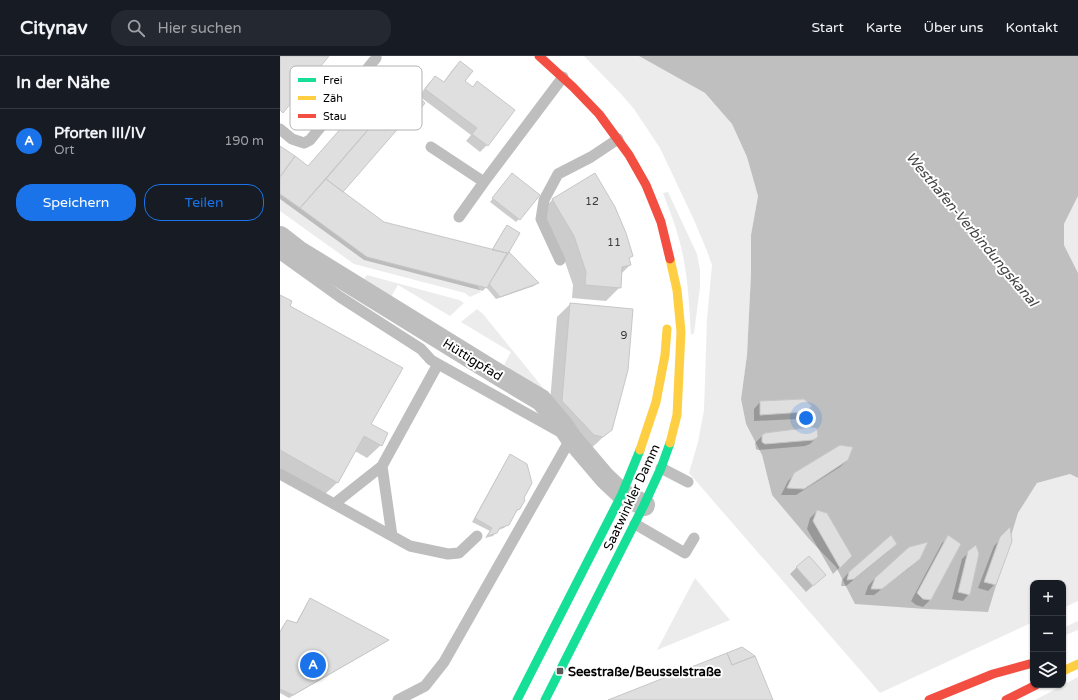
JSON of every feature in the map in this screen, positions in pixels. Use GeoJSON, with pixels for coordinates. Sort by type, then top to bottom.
{"type":"FeatureCollection","features":[{"type":"Feature","properties":{"kind":"main road","name":"Saatwinkler Damm"},"geometry":{"type":"LineString","coordinates":[[539,56],[563,77],[594,109],[629,155],[646,186],[661,222],[671,261],[678,297],[681,332],[677,415],[670,443],[661,468],[644,505],[545,700]]}},
{"type":"Feature","properties":{"kind":"main road","name":"Saatwinkler Damm"},"geometry":{"type":"LineString","coordinates":[[629,155],[650,218]]}},
{"type":"Feature","properties":{"kind":"main road"},"geometry":{"type":"LineString","coordinates":[[658,245],[662,266]]}},
{"type":"Feature","properties":{"kind":"main road","name":"Saatwinkler Damm"},"geometry":{"type":"LineString","coordinates":[[517,700],[622,494],[638,456],[656,402],[666,355],[668,319]]}},
{"type":"Feature","properties":{"kind":"main road"},"geometry":{"type":"LineString","coordinates":[[1066,662],[1078,662]]}},
{"type":"Feature","properties":{"kind":"main road"},"geometry":{"type":"LineString","coordinates":[[1066,669],[1078,662]]}},
{"type":"Feature","properties":{"kind":"main road"},"geometry":{"type":"LineString","coordinates":[[929,700],[998,672],[1030,664]]}},
{"type":"Feature","properties":{"kind":"main road"},"geometry":{"type":"LineString","coordinates":[[1006,700],[1030,688]]}},
{"type":"Feature","properties":{"kind":"street","name":"Hüttigpfad"},"geometry":{"type":"LineString","coordinates":[[280,237],[298,251],[541,400],[563,426],[570,438],[605,478],[622,494],[644,505]]}},
{"type":"Feature","properties":{"kind":"lane"},"geometry":{"type":"LineString","coordinates":[[370,66],[376,56]]}},
{"type":"Feature","properties":{"kind":"lane"},"geometry":{"type":"LineString","coordinates":[[459,217],[563,77]]}},
{"type":"Feature","properties":{"kind":"lane"},"geometry":{"type":"LineString","coordinates":[[280,129],[292,139],[304,143],[310,140],[318,130]]}},
{"type":"Feature","properties":{"kind":"lane"},"geometry":{"type":"LineString","coordinates":[[560,260],[541,219],[544,200],[558,174],[591,157],[618,139]]}},
{"type":"Feature","properties":{"kind":"lane"},"geometry":{"type":"LineString","coordinates":[[431,148],[484,182]]}},
{"type":"Feature","properties":{"kind":"lane"},"geometry":{"type":"LineString","coordinates":[[280,254],[340,297],[421,349],[431,360],[570,438],[444,662],[425,686],[398,700]]}},
{"type":"Feature","properties":{"kind":"lane"},"geometry":{"type":"LineString","coordinates":[[334,504],[382,466],[438,364]]}},
{"type":"Feature","properties":{"kind":"lane"},"geometry":{"type":"LineString","coordinates":[[382,466],[392,536]]}},
{"type":"Feature","properties":{"kind":"lane"},"geometry":{"type":"LineString","coordinates":[[661,468],[688,482]]}},
{"type":"Feature","properties":{"kind":"lane"},"geometry":{"type":"LineString","coordinates":[[280,474],[410,546],[448,554],[459,553],[477,536]]}},
{"type":"Feature","properties":{"kind":"lane"},"geometry":{"type":"LineString","coordinates":[[634,524],[685,553],[694,538]]}},
{"type":"Feature","properties":{"kind":"shaded area"},"geometry":{"type":"Polygon","coordinates":[[[584,56],[639,56],[705,93],[732,124],[747,157],[758,196],[751,235],[751,273],[747,355],[741,399],[746,424],[762,455],[772,495],[809,539],[836,567],[855,603],[987,612],[1018,513],[1037,483],[1070,474],[1078,478],[1078,601],[1066,607],[1066,580],[1030,580],[1030,623],[880,693],[689,473],[698,442],[704,410],[707,319],[712,265],[694,220],[660,148],[634,109],[584,56]]]}},
{"type":"Feature","properties":{"kind":"shaded area"},"geometry":{"type":"Polygon","coordinates":[[[668,192],[697,254],[700,270],[700,287],[694,333],[691,335],[688,289],[683,254],[663,193],[668,192]]]}},
{"type":"Feature","properties":{"kind":"shaded area"},"geometry":{"type":"Polygon","coordinates":[[[280,194],[367,257],[477,285],[481,292],[470,297],[465,293],[354,264],[280,211],[280,194]]]}},
{"type":"Feature","properties":{"kind":"shaded area"},"geometry":{"type":"Polygon","coordinates":[[[1078,196],[1078,273],[1064,245],[1064,224],[1078,196]]]}},
{"type":"Feature","properties":{"kind":"shaded area"},"geometry":{"type":"Polygon","coordinates":[[[367,275],[459,300],[464,303],[450,316],[398,285],[391,297],[363,280],[367,275]]]}},
{"type":"Feature","properties":{"kind":"shaded area"},"geometry":{"type":"Polygon","coordinates":[[[477,309],[483,314],[544,389],[504,365],[511,352],[461,322],[477,309]]]}},
{"type":"Feature","properties":{"kind":"shaded area"},"geometry":{"type":"Polygon","coordinates":[[[695,578],[730,620],[657,650],[695,578]]]}},
{"type":"Feature","properties":{"kind":"shaded area"},"geometry":{"type":"Polygon","coordinates":[[[1078,621],[1078,630],[1066,635],[1066,627],[1078,621]]]}},
{"type":"Feature","properties":{"kind":"shaded area"},"geometry":{"type":"Polygon","coordinates":[[[1078,677],[1078,700],[1035,700],[1058,688],[1066,688],[1066,683],[1078,677]]]}},
{"type":"Feature","properties":{"kind":"water","name":"Westhafen-Verbindungskanal"},"geometry":{"type":"Polygon","coordinates":[[[639,56],[1078,56],[1078,196],[1064,224],[1064,245],[1078,273],[1078,478],[1070,474],[1037,483],[1018,513],[988,612],[855,604],[836,567],[809,539],[772,495],[762,455],[746,424],[741,399],[747,355],[751,273],[751,235],[758,196],[747,157],[732,124],[705,93],[639,56]]]}},
{"type":"Feature","properties":{"kind":"building"},"geometry":{"type":"Polygon","coordinates":[[[280,56],[329,56],[321,66],[290,66],[290,104],[283,113],[280,110],[280,56]]]}},
{"type":"Feature","properties":{"kind":"building"},"geometry":{"type":"Polygon","coordinates":[[[460,61],[473,71],[465,81],[473,87],[477,81],[515,110],[488,146],[472,134],[477,128],[425,89],[435,76],[444,82],[460,61]]]}},
{"type":"Feature","properties":{"kind":"building"},"geometry":{"type":"Polygon","coordinates":[[[422,100],[425,103],[422,107],[422,100]]]}},
{"type":"Feature","properties":{"kind":"building"},"geometry":{"type":"Polygon","coordinates":[[[339,130],[368,130],[300,208],[280,194],[280,177],[295,156],[308,166],[339,130]]]}},
{"type":"Feature","properties":{"kind":"building"},"geometry":{"type":"Polygon","coordinates":[[[368,130],[397,130],[343,192],[326,179],[368,130]]]}},
{"type":"Feature","properties":{"kind":"building"},"geometry":{"type":"Polygon","coordinates":[[[280,146],[295,156],[280,177],[280,146]]]}},
{"type":"Feature","properties":{"kind":"building"},"geometry":{"type":"Polygon","coordinates":[[[512,173],[540,195],[520,220],[492,198],[512,173]]]}},
{"type":"Feature","properties":{"kind":"building"},"geometry":{"type":"Polygon","coordinates":[[[595,173],[615,207],[626,233],[633,256],[629,258],[631,265],[622,267],[621,288],[585,285],[586,272],[574,236],[552,199],[595,173]]]}},
{"type":"Feature","properties":{"kind":"building"},"geometry":{"type":"Polygon","coordinates":[[[326,179],[384,222],[507,253],[487,288],[367,257],[300,208],[326,179]]]}},
{"type":"Feature","properties":{"kind":"building"},"geometry":{"type":"Polygon","coordinates":[[[507,225],[520,233],[509,252],[507,253],[492,250],[507,225]]]}},
{"type":"Feature","properties":{"kind":"building"},"geometry":{"type":"Polygon","coordinates":[[[509,252],[539,283],[500,297],[489,284],[509,252]]]}},
{"type":"Feature","properties":{"kind":"building"},"geometry":{"type":"Polygon","coordinates":[[[280,295],[292,301],[290,306],[403,368],[371,424],[388,433],[382,446],[364,436],[338,483],[280,450],[280,295]]]}},
{"type":"Feature","properties":{"kind":"building"},"geometry":{"type":"Polygon","coordinates":[[[570,303],[633,309],[628,370],[612,430],[603,437],[594,435],[562,401],[570,303]]]}},
{"type":"Feature","properties":{"kind":"building"},"geometry":{"type":"Polygon","coordinates":[[[804,399],[812,406],[805,412],[760,415],[760,401],[804,399]]]}},
{"type":"Feature","properties":{"kind":"building"},"geometry":{"type":"Polygon","coordinates":[[[812,427],[817,428],[818,437],[813,440],[765,444],[762,442],[762,435],[765,433],[812,427]]]}},
{"type":"Feature","properties":{"kind":"building"},"geometry":{"type":"Polygon","coordinates":[[[840,445],[853,447],[848,460],[804,489],[787,488],[794,473],[840,445]]]}},
{"type":"Feature","properties":{"kind":"building"},"geometry":{"type":"Polygon","coordinates":[[[510,454],[527,464],[532,483],[524,498],[525,500],[520,509],[517,510],[509,525],[500,528],[497,533],[487,536],[492,528],[475,518],[510,454]]]}},
{"type":"Feature","properties":{"kind":"building"},"geometry":{"type":"Polygon","coordinates":[[[817,510],[827,513],[852,556],[840,568],[813,521],[817,510]]]}},
{"type":"Feature","properties":{"kind":"building"},"geometry":{"type":"Polygon","coordinates":[[[1010,527],[1012,541],[996,585],[984,582],[1000,537],[1010,527]]]}},
{"type":"Feature","properties":{"kind":"building"},"geometry":{"type":"Polygon","coordinates":[[[891,535],[897,544],[854,579],[847,580],[849,572],[891,535]]]}},
{"type":"Feature","properties":{"kind":"building"},"geometry":{"type":"Polygon","coordinates":[[[948,535],[961,544],[931,600],[923,599],[917,593],[948,535]]]}},
{"type":"Feature","properties":{"kind":"building"},"geometry":{"type":"Polygon","coordinates":[[[928,542],[920,559],[882,589],[871,589],[875,578],[909,547],[928,542]]]}},
{"type":"Feature","properties":{"kind":"building"},"geometry":{"type":"Polygon","coordinates":[[[976,545],[979,554],[970,595],[958,592],[968,551],[976,545]]]}},
{"type":"Feature","properties":{"kind":"building"},"geometry":{"type":"Polygon","coordinates":[[[809,556],[826,575],[813,586],[796,567],[809,556]]]}},
{"type":"Feature","properties":{"kind":"building"},"geometry":{"type":"Polygon","coordinates":[[[310,598],[389,640],[293,695],[280,689],[280,632],[287,620],[297,623],[310,598]]]}},
{"type":"Feature","properties":{"kind":"building"},"geometry":{"type":"Polygon","coordinates":[[[742,647],[755,656],[732,665],[727,653],[742,647]]]}},
{"type":"Feature","properties":{"kind":"building"},"geometry":{"type":"Polygon","coordinates":[[[727,653],[732,665],[755,656],[773,700],[608,700],[727,653]]]}},
{"type":"Feature","properties":{"kind":"traffic: fast"},"geometry":{"type":"LineString","coordinates":[[545,700],[644,505],[661,468],[670,443]]}},
{"type":"Feature","properties":{"kind":"traffic: fast"},"geometry":{"type":"LineString","coordinates":[[517,700],[622,494],[640,450]]}},
{"type":"Feature","properties":{"kind":"traffic: slow"},"geometry":{"type":"LineString","coordinates":[[670,259],[677,290],[681,332],[677,415],[670,443]]}},
{"type":"Feature","properties":{"kind":"traffic: slow"},"geometry":{"type":"LineString","coordinates":[[640,450],[656,402],[665,355],[667,329]]}},
{"type":"Feature","properties":{"kind":"traffic: slow"},"geometry":{"type":"LineString","coordinates":[[1066,670],[1078,664]]}},
{"type":"Feature","properties":{"kind":"traffic: jam"},"geometry":{"type":"LineString","coordinates":[[539,56],[573,87],[599,114],[629,155],[646,185],[661,222],[670,259]]}},
{"type":"Feature","properties":{"kind":"traffic: jam"},"geometry":{"type":"LineString","coordinates":[[929,700],[993,674],[1030,664]]}},
{"type":"Feature","properties":{"kind":"traffic: jam"},"geometry":{"type":"LineString","coordinates":[[1006,700],[1030,688]]}},
{"type":"Feature","properties":{"kind":"place","name":"Pforten III/IV"},"geometry":{"type":"Point","coordinates":[313,665]}},
{"type":"Feature","properties":{"kind":"place","name":"Seestraße/Beusselstraße"},"geometry":{"type":"Point","coordinates":[560,671]}}]}
